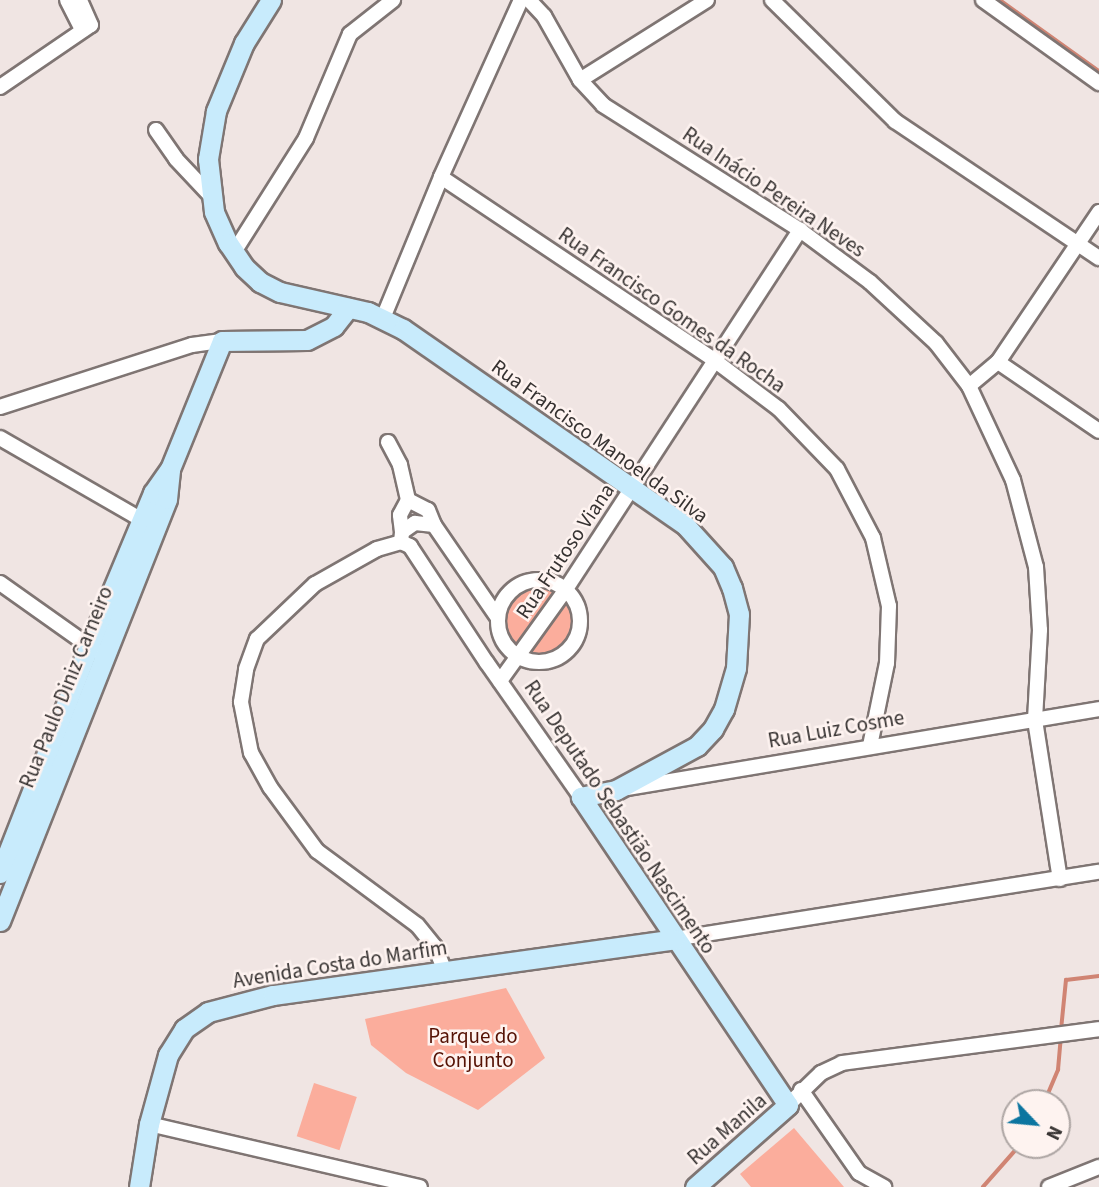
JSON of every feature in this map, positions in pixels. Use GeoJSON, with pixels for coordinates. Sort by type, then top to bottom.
{"type":"FeatureCollection","features":[{"type":"Feature","properties":{"kind":"street"},"geometry":{"type":"LineString","coordinates":[[67,0],[87,27]]}},
{"type":"Feature","properties":{"kind":"street"},"geometry":{"type":"LineString","coordinates":[[80,0],[87,27]]}},
{"type":"Feature","properties":{"kind":"street","name":"Rua Francisco Manoel da Silva"},"geometry":{"type":"LineString","coordinates":[[271,0],[244,43],[216,110],[208,159],[214,212],[234,252],[260,282],[279,292],[383,318],[403,329],[686,526],[723,567],[739,614],[739,646],[731,691],[713,729],[697,746],[616,790]]}},
{"type":"Feature","properties":{"kind":"street"},"geometry":{"type":"LineString","coordinates":[[234,252],[306,138],[349,34],[393,0]]}},
{"type":"Feature","properties":{"kind":"street"},"geometry":{"type":"LineString","coordinates":[[383,318],[441,177],[522,0]]}},
{"type":"Feature","properties":{"kind":"street","name":"Rua Inácio Pereira Neves"},"geometry":{"type":"LineString","coordinates":[[529,0],[544,16],[580,80],[603,105],[800,230],[870,282],[936,342],[969,386],[1013,480],[1036,567],[1040,630],[1035,720],[1060,879]]}},
{"type":"Feature","properties":{"kind":"street"},"geometry":{"type":"LineString","coordinates":[[580,80],[707,0]]}},
{"type":"Feature","properties":{"kind":"street"},"geometry":{"type":"LineString","coordinates":[[772,0],[895,121],[1099,258]]}},
{"type":"Feature","properties":{"kind":"street"},"geometry":{"type":"LineString","coordinates":[[983,0],[1099,83]]}},
{"type":"Feature","properties":{"kind":"street"},"geometry":{"type":"LineString","coordinates":[[0,87],[87,27]]}},
{"type":"Feature","properties":{"kind":"street"},"geometry":{"type":"LineString","coordinates":[[156,130],[176,159],[210,195]]}},
{"type":"Feature","properties":{"kind":"street","name":"Rua Francisco Gomes da Rocha"},"geometry":{"type":"LineString","coordinates":[[441,177],[714,360],[779,409],[837,469],[873,538],[889,606],[887,663],[870,746]]}},
{"type":"Feature","properties":{"kind":"street"},"geometry":{"type":"LineString","coordinates":[[969,386],[998,362],[1099,212]]}},
{"type":"Feature","properties":{"kind":"street","name":"Rua Frutoso Viana"},"geometry":{"type":"LineString","coordinates":[[500,681],[566,589],[800,230]]}},
{"type":"Feature","properties":{"kind":"street"},"geometry":{"type":"LineString","coordinates":[[0,407],[183,348],[222,341],[307,340],[334,326],[348,308]]}},
{"type":"Feature","properties":{"kind":"street","name":"Rua Paulo Diniz Carneiro"},"geometry":{"type":"LineString","coordinates":[[0,921],[15,855],[148,523],[153,493],[170,469],[222,341]]}},
{"type":"Feature","properties":{"kind":"street"},"geometry":{"type":"LineString","coordinates":[[998,362],[1099,431]]}},
{"type":"Feature","properties":{"kind":"street"},"geometry":{"type":"LineString","coordinates":[[0,438],[148,523]]}},
{"type":"Feature","properties":{"kind":"street"},"geometry":{"type":"LineString","coordinates":[[388,442],[400,466],[408,500],[400,515],[402,537]]}},
{"type":"Feature","properties":{"kind":"street"},"geometry":{"type":"LineString","coordinates":[[408,500],[428,510],[433,525],[498,618],[508,647],[519,658],[534,662],[552,660],[573,643],[580,625],[578,607],[566,589],[553,581],[534,579],[516,586],[503,600],[498,618]]}},
{"type":"Feature","properties":{"kind":"street"},"geometry":{"type":"LineString","coordinates":[[433,525],[415,523],[402,537],[315,584],[257,639],[243,691],[243,725],[257,765],[308,841],[338,868],[417,925],[435,947],[444,970]]}},
{"type":"Feature","properties":{"kind":"street","name":"Rua Deputado Sebastião Nascimento"},"geometry":{"type":"LineString","coordinates":[[402,537],[581,797],[674,939],[795,1097]]}},
{"type":"Feature","properties":{"kind":"street"},"geometry":{"type":"LineString","coordinates":[[0,583],[96,651]]}},
{"type":"Feature","properties":{"kind":"street","name":"Rua Luiz Cosme"},"geometry":{"type":"LineString","coordinates":[[581,797],[1099,709]]}},
{"type":"Feature","properties":{"kind":"street","name":"Rua Paulo Diniz Carneiro"},"geometry":{"type":"LineString","coordinates":[[0,873],[15,855]]}},
{"type":"Feature","properties":{"kind":"street"},"geometry":{"type":"LineString","coordinates":[[674,939],[1099,872]]}},
{"type":"Feature","properties":{"kind":"street","name":"Avenida Costa do Marfim"},"geometry":{"type":"LineString","coordinates":[[139,1187],[149,1124],[168,1055],[184,1029],[208,1012],[273,995],[674,939]]}},
{"type":"Feature","properties":{"kind":"street"},"geometry":{"type":"LineString","coordinates":[[884,1187],[859,1173],[795,1097],[821,1073],[842,1063],[1099,1029]]}},
{"type":"Feature","properties":{"kind":"street","name":"Rua Manila"},"geometry":{"type":"LineString","coordinates":[[695,1187],[795,1097]]}},
{"type":"Feature","properties":{"kind":"street"},"geometry":{"type":"LineString","coordinates":[[149,1124],[420,1187]]}},
{"type":"Feature","properties":{"kind":"street"},"geometry":{"type":"LineString","coordinates":[[1049,1187],[1099,1167]]}},
{"type":"Feature","properties":{"kind":"green space"},"geometry":{"type":"Polygon","coordinates":[[[539,580],[555,583],[568,592],[577,605],[580,621],[577,637],[568,650],[555,659],[539,662],[523,659],[510,650],[501,637],[498,621],[501,605],[510,592],[523,583],[539,580]]]}},
{"type":"Feature","properties":{"kind":"green space","name":"Parque do Conjunto"},"geometry":{"type":"Polygon","coordinates":[[[506,988],[545,1058],[478,1110],[406,1073],[371,1045],[365,1019],[506,988]]]}},
{"type":"Feature","properties":{"kind":"green space"},"geometry":{"type":"Polygon","coordinates":[[[314,1083],[357,1097],[339,1150],[297,1136],[314,1083]]]}},
{"type":"Feature","properties":{"kind":"green space"},"geometry":{"type":"Polygon","coordinates":[[[794,1128],[844,1187],[751,1187],[740,1174],[794,1128]]]}},
{"type":"Feature","properties":{"kind":"waterway"},"geometry":{"type":"LineString","coordinates":[[1000,0],[1099,71]]}},
{"type":"Feature","properties":{"kind":"waterway"},"geometry":{"type":"LineString","coordinates":[[1061,1030],[1066,980],[1099,976]]}},
{"type":"Feature","properties":{"kind":"waterway"},"geometry":{"type":"LineString","coordinates":[[1050,1089],[1058,1070],[1061,1038]]}},
{"type":"Feature","properties":{"kind":"waterway"},"geometry":{"type":"LineString","coordinates":[[983,1187],[1008,1159]]}}]}
